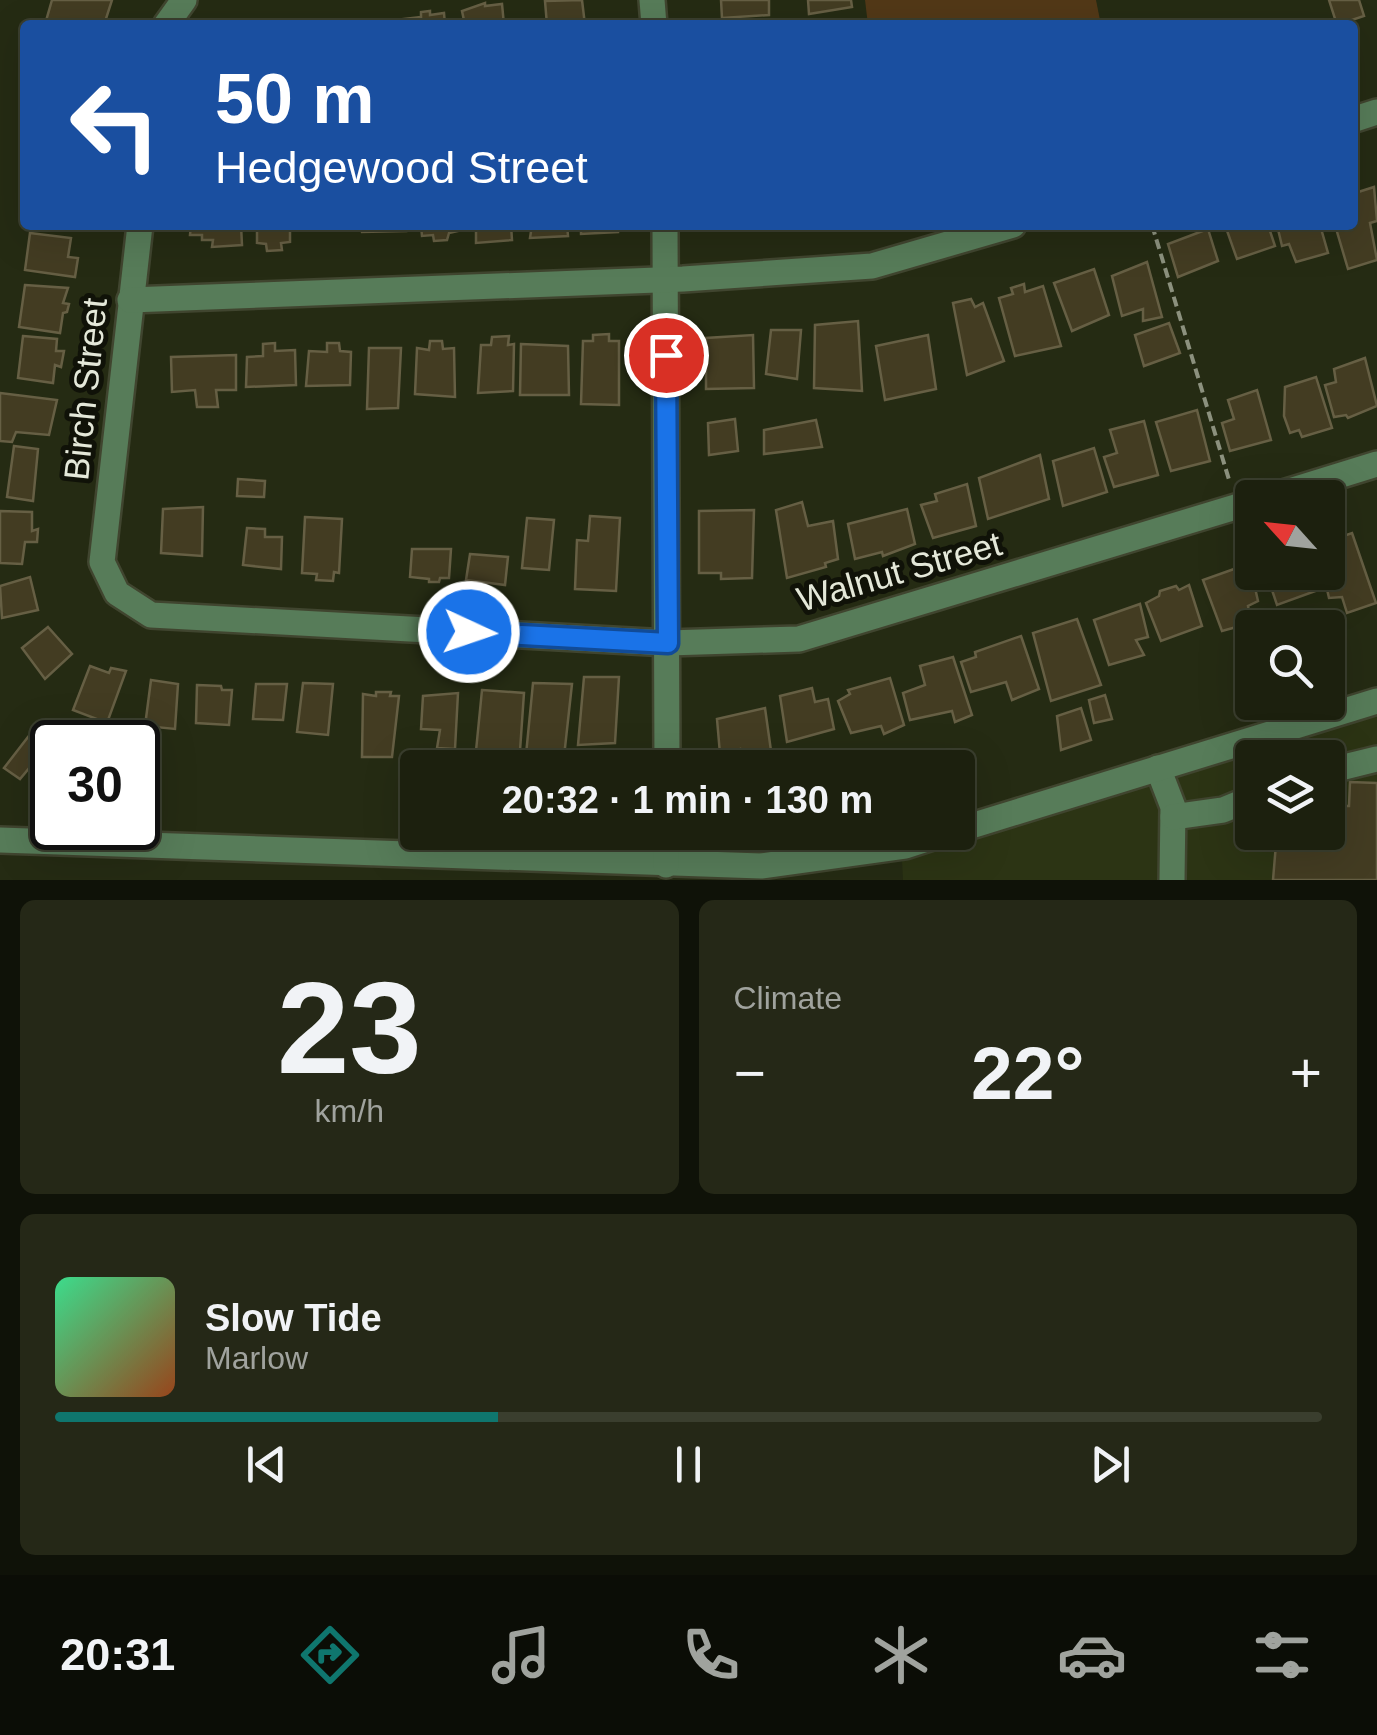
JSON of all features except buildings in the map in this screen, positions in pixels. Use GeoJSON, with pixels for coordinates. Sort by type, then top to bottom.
{"type":"FeatureCollection","features":[{"type":"Feature","properties":{"kind":"street"},"geometry":{"type":"LineString","coordinates":[[168,20],[184,0]]}},
{"type":"Feature","properties":{"kind":"street","name":"Birch Street"},"geometry":{"type":"LineString","coordinates":[[102,562],[139,230]]}},
{"type":"Feature","properties":{"kind":"street"},"geometry":{"type":"LineString","coordinates":[[665,230],[667,750]]}},
{"type":"Feature","properties":{"kind":"street"},"geometry":{"type":"LineString","coordinates":[[130,300],[666,279],[872,266],[996,230]]}},
{"type":"Feature","properties":{"kind":"street"},"geometry":{"type":"LineString","coordinates":[[1325,480],[1377,464]]}},
{"type":"Feature","properties":{"kind":"street","name":"Walnut Street"},"geometry":{"type":"LineString","coordinates":[[102,562],[117,593],[151,616],[668,643],[799,639],[1235,507]]}},
{"type":"Feature","properties":{"kind":"street"},"geometry":{"type":"LineString","coordinates":[[975,825],[1377,702]]}},
{"type":"Feature","properties":{"kind":"street"},"geometry":{"type":"LineString","coordinates":[[1345,767],[1377,760]]}},
{"type":"Feature","properties":{"kind":"street"},"geometry":{"type":"LineString","coordinates":[[1158,768],[1173,807],[1172,880]]}},
{"type":"Feature","properties":{"kind":"street"},"geometry":{"type":"LineString","coordinates":[[1172,817],[1235,805]]}},
{"type":"Feature","properties":{"kind":"street"},"geometry":{"type":"LineString","coordinates":[[0,840],[761,866],[876,850]]}},
{"type":"Feature","properties":{"kind":"street"},"geometry":{"type":"LineString","coordinates":[[666,850],[666,864]]}},
{"type":"Feature","properties":{"kind":"path"},"geometry":{"type":"LineString","coordinates":[[1154,230],[1236,480]]}},
{"type":"Feature","properties":{"kind":"shaded area"},"geometry":{"type":"Polygon","coordinates":[[[865,0],[1096,0],[1100,20],[867,20],[865,0]]]}},
{"type":"Feature","properties":{"kind":"shaded area"},"geometry":{"type":"Polygon","coordinates":[[[1377,714],[1377,880],[903,880],[902,860],[935,850],[975,850],[975,838],[1235,758],[1235,850],[1345,850],[1345,740],[1292,740],[1377,714]]]}},
{"type":"Feature","properties":{"kind":"route"},"geometry":{"type":"LineString","coordinates":[[469,632],[668,643],[666,355]]}}]}
